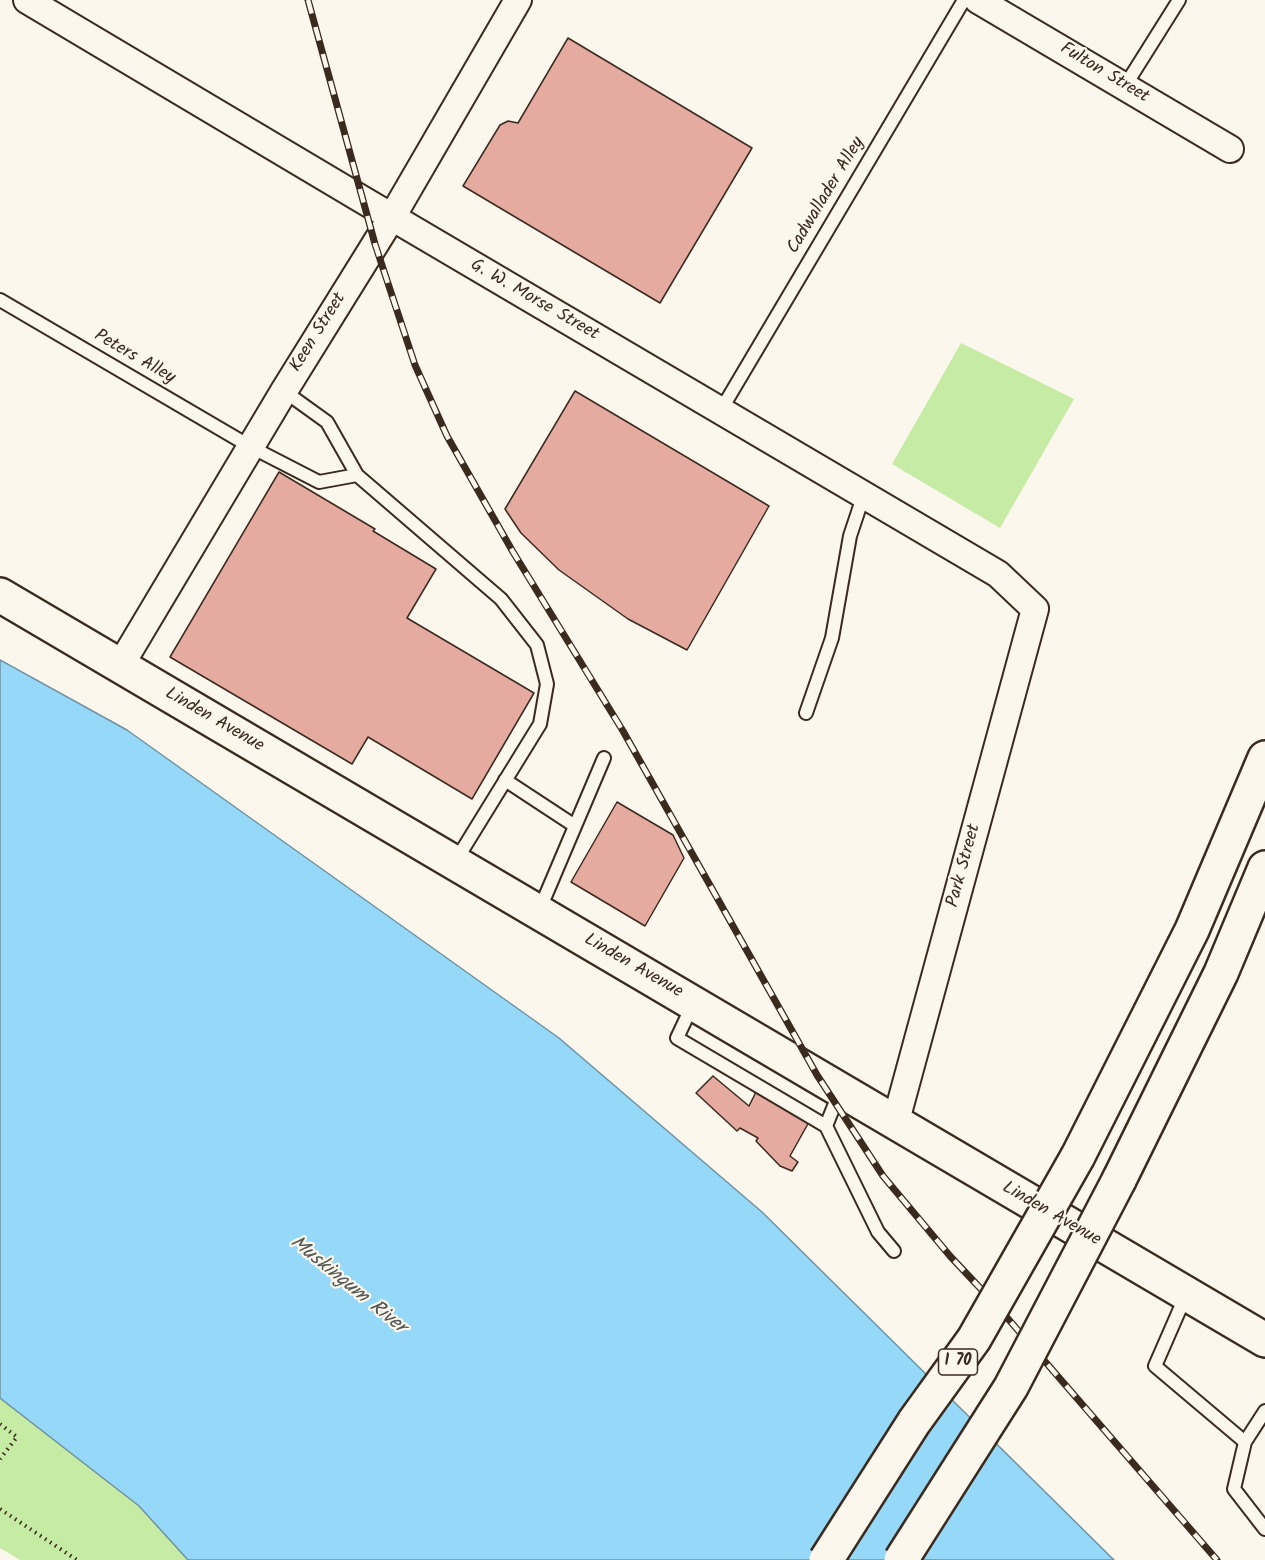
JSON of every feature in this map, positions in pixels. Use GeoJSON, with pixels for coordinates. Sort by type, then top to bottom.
{"type":"FeatureCollection","features":[{"type":"Feature","properties":{"kind":"main road","name":"Linden Avenue"},"geometry":{"type":"LineString","coordinates":[[0,596],[1265,1340]]}},
{"type":"Feature","properties":{"kind":"main road","name":"I 70"},"geometry":{"type":"LineString","coordinates":[[826,1560],[914,1422],[974,1339],[1078,1156],[1192,930],[1265,758]]}},
{"type":"Feature","properties":{"kind":"main road"},"geometry":{"type":"LineString","coordinates":[[901,1560],[1011,1387],[1119,1180],[1221,973],[1265,868]]}},
{"type":"Feature","properties":{"kind":"street","name":"G. W. Morse Street"},"geometry":{"type":"LineString","coordinates":[[27,0],[998,574],[1035,609]]}},
{"type":"Feature","properties":{"kind":"street","name":"Keen Street"},"geometry":{"type":"LineString","coordinates":[[120,666],[284,391],[392,217],[518,0]]}},
{"type":"Feature","properties":{"kind":"street","name":"Fulton Street"},"geometry":{"type":"LineString","coordinates":[[978,0],[1230,149]]}},
{"type":"Feature","properties":{"kind":"street","name":"Park Street"},"geometry":{"type":"LineString","coordinates":[[895,1124],[1035,609]]}},
{"type":"Feature","properties":{"kind":"lane","name":"Cadwallader Alley"},"geometry":{"type":"LineString","coordinates":[[721,410],[964,0]]}},
{"type":"Feature","properties":{"kind":"lane"},"geometry":{"type":"LineString","coordinates":[[1125,87],[1179,0]]}},
{"type":"Feature","properties":{"kind":"lane","name":"Peters Alley"},"geometry":{"type":"LineString","coordinates":[[0,300],[251,447],[319,482],[357,475]]}},
{"type":"Feature","properties":{"kind":"lane"},"geometry":{"type":"LineString","coordinates":[[284,391],[327,422],[357,475],[501,598],[537,645],[546,684],[540,724],[455,863]]}},
{"type":"Feature","properties":{"kind":"lane"},"geometry":{"type":"LineString","coordinates":[[806,713],[832,638],[850,536],[864,494]]}},
{"type":"Feature","properties":{"kind":"lane"},"geometry":{"type":"LineString","coordinates":[[538,912],[604,758]]}},
{"type":"Feature","properties":{"kind":"lane"},"geometry":{"type":"LineString","coordinates":[[505,780],[575,826]]}},
{"type":"Feature","properties":{"kind":"lane"},"geometry":{"type":"LineString","coordinates":[[694,1003],[677,1038],[826,1126],[878,1232],[894,1251]]}},
{"type":"Feature","properties":{"kind":"lane"},"geometry":{"type":"LineString","coordinates":[[826,1126],[841,1090]]}},
{"type":"Feature","properties":{"kind":"lane"},"geometry":{"type":"LineString","coordinates":[[1187,1294],[1155,1366],[1245,1442]]}},
{"type":"Feature","properties":{"kind":"lane"},"geometry":{"type":"LineString","coordinates":[[1265,1411],[1245,1442],[1234,1489],[1265,1529]]}},
{"type":"Feature","properties":{"kind":"path"},"geometry":{"type":"LineString","coordinates":[[0,1424],[16,1437],[0,1460]]}},
{"type":"Feature","properties":{"kind":"path"},"geometry":{"type":"LineString","coordinates":[[0,1509],[77,1560]]}},
{"type":"Feature","properties":{"kind":"green space"},"geometry":{"type":"Polygon","coordinates":[[[961,343],[1074,399],[1000,528],[892,464],[961,343]]]}},
{"type":"Feature","properties":{"kind":"green space"},"geometry":{"type":"Polygon","coordinates":[[[0,1398],[139,1506],[188,1560],[20,1560],[0,1548],[0,1398]]]}},
{"type":"Feature","properties":{"kind":"water","name":"Muskingum River"},"geometry":{"type":"Polygon","coordinates":[[[0,660],[127,730],[559,1038],[762,1212],[1114,1560],[188,1560],[139,1506],[0,1398],[0,660]]]}},
{"type":"Feature","properties":{"kind":"building"},"geometry":{"type":"Polygon","coordinates":[[[568,38],[752,148],[660,303],[463,186],[500,125],[508,121],[518,123],[568,38]]]}},
{"type":"Feature","properties":{"kind":"building"},"geometry":{"type":"Polygon","coordinates":[[[575,391],[769,506],[687,650],[628,619],[559,570],[521,533],[505,509],[575,391]]]}},
{"type":"Feature","properties":{"kind":"building"},"geometry":{"type":"Polygon","coordinates":[[[279,472],[375,529],[373,531],[436,569],[407,618],[534,693],[472,799],[368,737],[352,764],[170,657],[279,472]]]}},
{"type":"Feature","properties":{"kind":"building"},"geometry":{"type":"Polygon","coordinates":[[[617,802],[673,835],[684,858],[645,926],[571,882],[617,802]]]}},
{"type":"Feature","properties":{"kind":"building"},"geometry":{"type":"Polygon","coordinates":[[[713,1076],[749,1106],[756,1092],[809,1122],[790,1156],[798,1162],[792,1171],[780,1166],[756,1141],[758,1138],[740,1128],[737,1131],[696,1093],[713,1076]]]}},
{"type":"Feature","properties":{"kind":"railway"},"geometry":{"type":"LineString","coordinates":[[308,0],[375,244],[415,365],[447,436],[513,552],[623,731],[817,1075],[883,1176],[950,1256],[997,1306],[1217,1560]]}}]}
